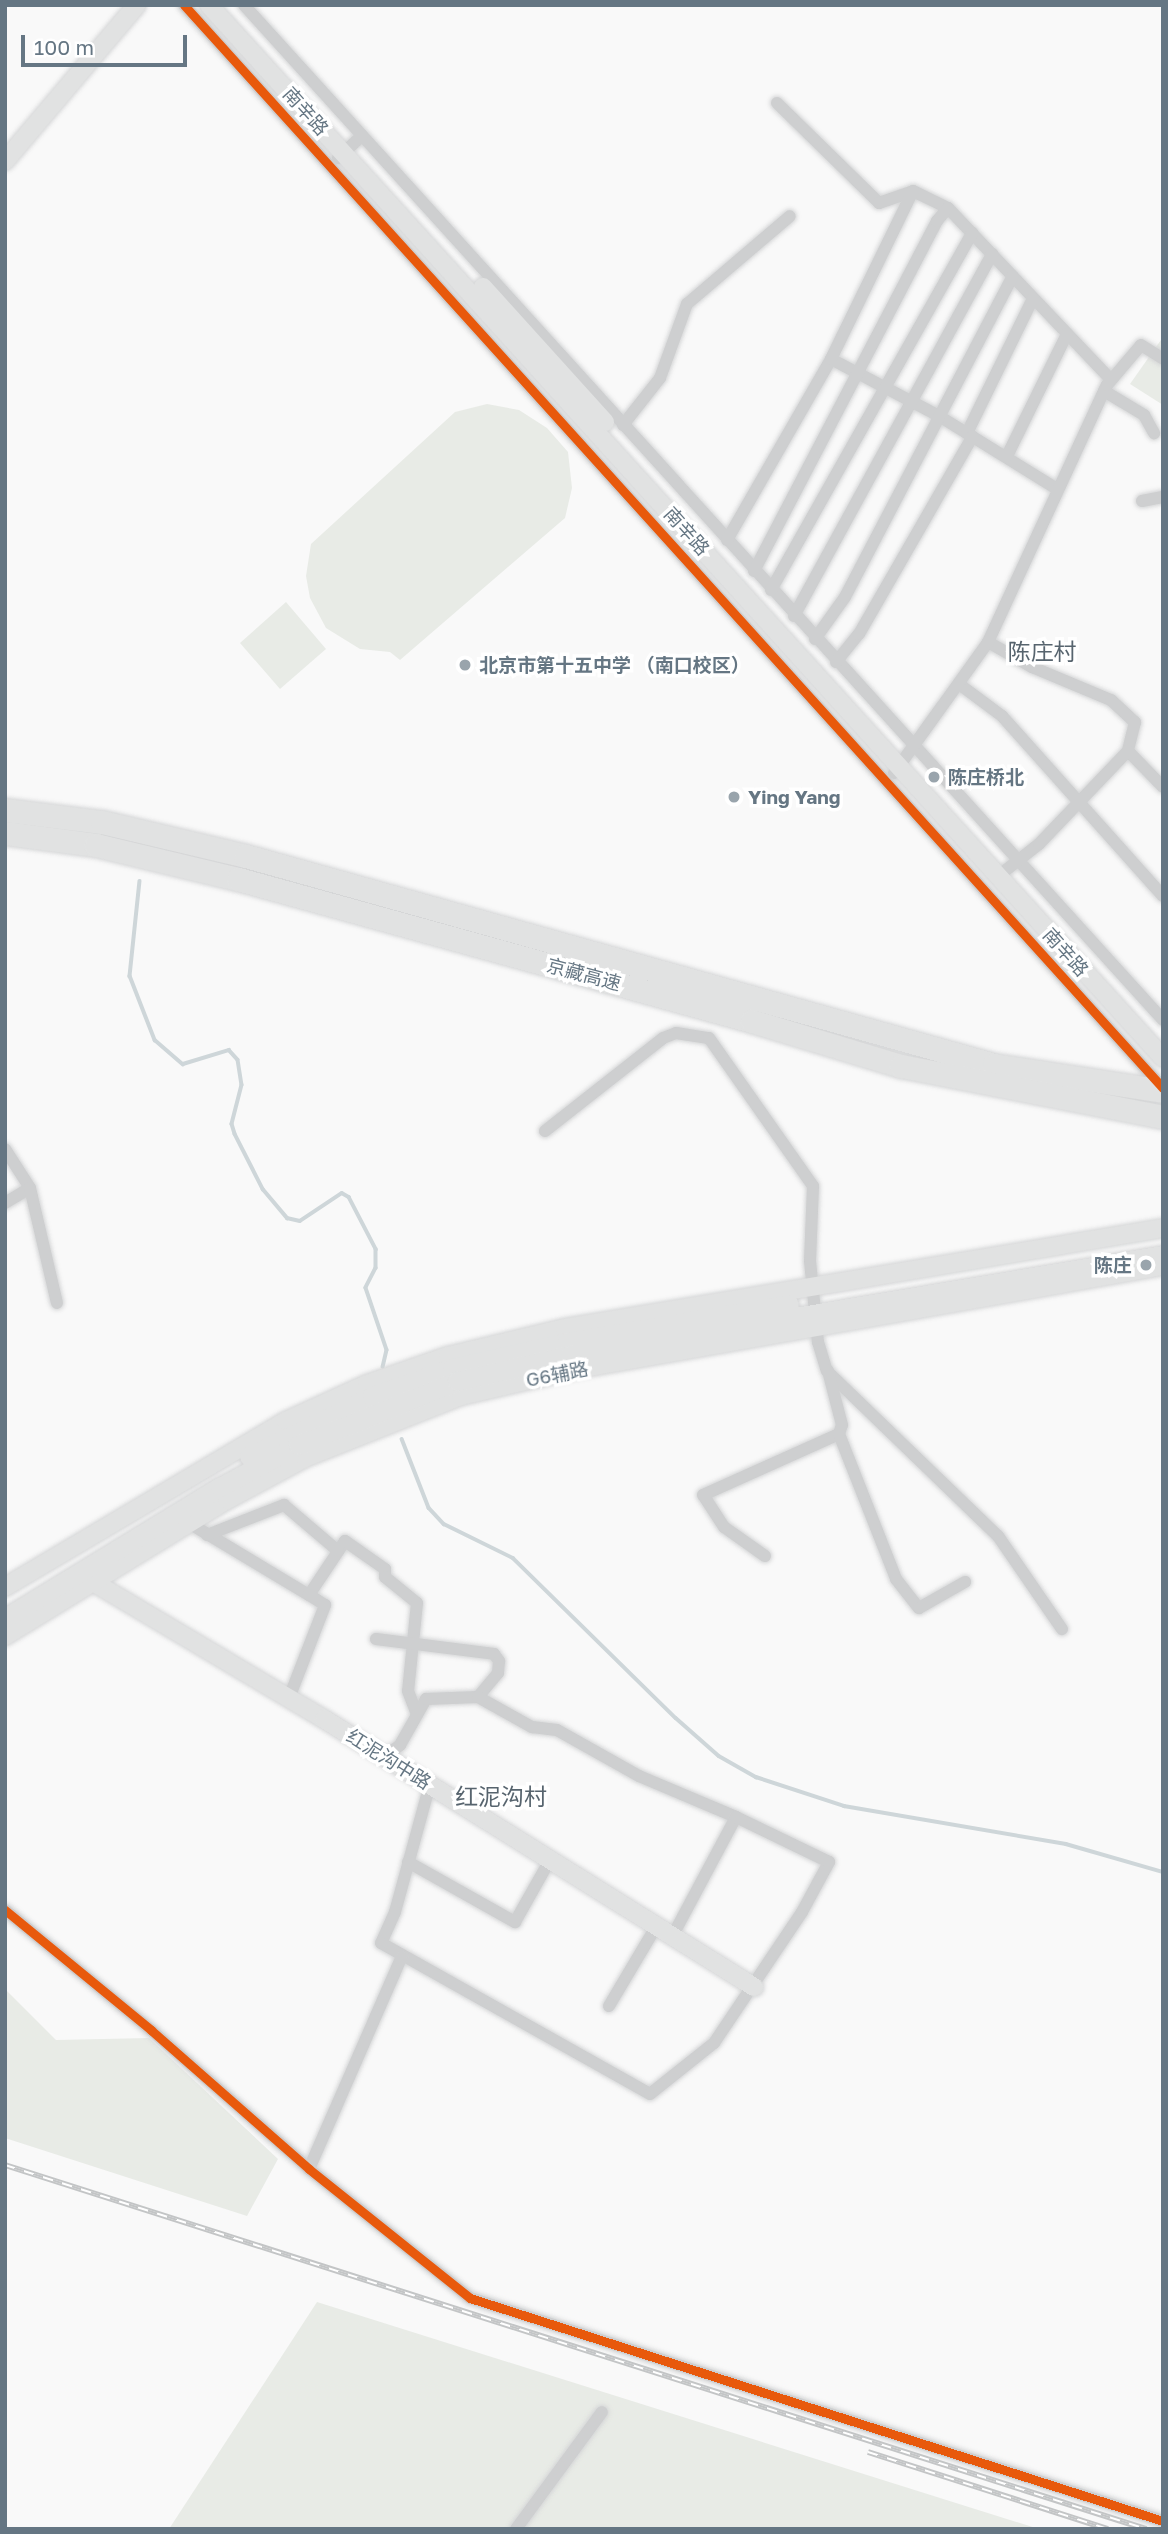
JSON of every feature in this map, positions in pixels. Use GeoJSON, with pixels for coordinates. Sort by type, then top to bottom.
{"type":"FeatureCollection","features":[{"type":"Feature","properties":{"kind":"highway","name":"京藏高速"},"geometry":{"type":"LineString","coordinates":[[5,810],[102,822],[246,856],[994,1065],[1159,1086]]}},
{"type":"Feature","properties":{"kind":"highway","name":"京藏高速"},"geometry":{"type":"LineString","coordinates":[[5,833],[96,845],[238,879],[752,1020],[901,1066],[1163,1117]]}},
{"type":"Feature","properties":{"kind":"main road","name":"G6辅路"},"geometry":{"type":"LineString","coordinates":[[5,1618],[220,1487],[377,1409],[515,1367],[814,1307],[1163,1242]]}},
{"type":"Feature","properties":{"kind":"main road","name":"G6辅路"},"geometry":{"type":"LineString","coordinates":[[5,1602],[214,1476],[292,1433],[372,1396],[511,1353],[1163,1255]]}},
{"type":"Feature","properties":{"kind":"street"},"geometry":{"type":"LineString","coordinates":[[5,161],[137,5]]}},
{"type":"Feature","properties":{"kind":"street"},"geometry":{"type":"LineString","coordinates":[[184,5],[886,780],[1159,1086]]}},
{"type":"Feature","properties":{"kind":"street","name":"南辛路"},"geometry":{"type":"LineString","coordinates":[[209,5],[353,145]]}},
{"type":"Feature","properties":{"kind":"street","name":"南辛路"},"geometry":{"type":"LineString","coordinates":[[225,5],[907,759],[1163,1058]]}},
{"type":"Feature","properties":{"kind":"street"},"geometry":{"type":"LineString","coordinates":[[244,5],[353,145],[623,425],[836,662],[907,759]]}},
{"type":"Feature","properties":{"kind":"street"},"geometry":{"type":"LineString","coordinates":[[777,103],[879,203],[913,191],[948,208],[1111,380]]}},
{"type":"Feature","properties":{"kind":"street"},"geometry":{"type":"LineString","coordinates":[[330,166],[353,145]]}},
{"type":"Feature","properties":{"kind":"street"},"geometry":{"type":"LineString","coordinates":[[727,540],[831,359],[913,191]]}},
{"type":"Feature","properties":{"kind":"street"},"geometry":{"type":"LineString","coordinates":[[754,571],[937,221],[948,208]]}},
{"type":"Feature","properties":{"kind":"street"},"geometry":{"type":"LineString","coordinates":[[623,425],[660,379],[687,304],[790,216]]}},
{"type":"Feature","properties":{"kind":"street"},"geometry":{"type":"LineString","coordinates":[[771,590],[972,233]]}},
{"type":"Feature","properties":{"kind":"street"},"geometry":{"type":"LineString","coordinates":[[794,616],[992,254]]}},
{"type":"Feature","properties":{"kind":"street"},"geometry":{"type":"LineString","coordinates":[[815,639],[845,597],[1013,276]]}},
{"type":"Feature","properties":{"kind":"street"},"geometry":{"type":"LineString","coordinates":[[836,662],[859,634],[970,434],[1033,298]]}},
{"type":"Feature","properties":{"kind":"street"},"geometry":{"type":"LineString","coordinates":[[1007,456],[1067,334]]}},
{"type":"Feature","properties":{"kind":"street"},"geometry":{"type":"LineString","coordinates":[[886,780],[907,759],[988,642],[1057,489],[1111,380],[1140,345],[1163,359]]}},
{"type":"Feature","properties":{"kind":"street"},"geometry":{"type":"LineString","coordinates":[[831,359],[939,416],[1057,489]]}},
{"type":"Feature","properties":{"kind":"street"},"geometry":{"type":"LineString","coordinates":[[1104,391],[1144,415],[1154,433]]}},
{"type":"Feature","properties":{"kind":"street"},"geometry":{"type":"LineString","coordinates":[[1142,501],[1163,497]]}},
{"type":"Feature","properties":{"kind":"street"},"geometry":{"type":"LineString","coordinates":[[988,642],[1032,667],[1111,700],[1135,722],[1128,751],[1077,801],[1040,844],[1013,865],[1163,1020]]}},
{"type":"Feature","properties":{"kind":"street"},"geometry":{"type":"LineString","coordinates":[[959,684],[1002,716],[1163,896]]}},
{"type":"Feature","properties":{"kind":"street"},"geometry":{"type":"LineString","coordinates":[[1128,751],[1163,787]]}},
{"type":"Feature","properties":{"kind":"street","name":"南辛路"},"geometry":{"type":"LineString","coordinates":[[907,759],[1013,865],[1163,1040]]}},
{"type":"Feature","properties":{"kind":"street"},"geometry":{"type":"LineString","coordinates":[[545,1131],[663,1038],[676,1033],[709,1038],[813,1186],[814,1307],[827,1371],[842,1425],[839,1434],[896,1579],[919,1608],[964,1582]]}},
{"type":"Feature","properties":{"kind":"street"},"geometry":{"type":"LineString","coordinates":[[5,1149],[30,1188],[57,1303]]}},
{"type":"Feature","properties":{"kind":"street"},"geometry":{"type":"LineString","coordinates":[[5,1203],[30,1188]]}},
{"type":"Feature","properties":{"kind":"street","name":"G6辅路"},"geometry":{"type":"LineString","coordinates":[[5,1636],[189,1523],[305,1458],[461,1396],[573,1370],[814,1307],[1163,1228]]}},
{"type":"Feature","properties":{"kind":"street","name":"G6辅路"},"geometry":{"type":"LineString","coordinates":[[5,1587],[207,1464],[285,1421],[367,1384],[508,1340],[1163,1266]]}},
{"type":"Feature","properties":{"kind":"street"},"geometry":{"type":"LineString","coordinates":[[827,1371],[998,1536],[1062,1629]]}},
{"type":"Feature","properties":{"kind":"street"},"geometry":{"type":"LineString","coordinates":[[765,1556],[724,1527],[703,1495],[839,1434]]}},
{"type":"Feature","properties":{"kind":"street"},"geometry":{"type":"LineString","coordinates":[[207,1535],[284,1505],[338,1551]]}},
{"type":"Feature","properties":{"kind":"street"},"geometry":{"type":"LineString","coordinates":[[189,1523],[325,1605],[289,1698]]}},
{"type":"Feature","properties":{"kind":"street"},"geometry":{"type":"LineString","coordinates":[[309,1595],[345,1541],[385,1569],[385,1577],[417,1603],[408,1691],[417,1714]]}},
{"type":"Feature","properties":{"kind":"street","name":"红泥沟中路"},"geometry":{"type":"LineString","coordinates":[[93,1582],[385,1756],[754,1987]]}},
{"type":"Feature","properties":{"kind":"street"},"geometry":{"type":"LineString","coordinates":[[376,1639],[494,1654],[499,1661],[498,1673],[478,1697]]}},
{"type":"Feature","properties":{"kind":"street"},"geometry":{"type":"LineString","coordinates":[[385,1756],[394,1753],[426,1699],[478,1697],[533,1727],[557,1730],[639,1776],[736,1816],[829,1862],[754,1987],[714,2043],[650,2094],[382,1943],[396,1912],[430,1784]]}},
{"type":"Feature","properties":{"kind":"street"},"geometry":{"type":"LineString","coordinates":[[673,1935],[736,1816]]}},
{"type":"Feature","properties":{"kind":"street"},"geometry":{"type":"LineString","coordinates":[[408,1862],[515,1922],[551,1858]]}},
{"type":"Feature","properties":{"kind":"street"},"geometry":{"type":"LineString","coordinates":[[5,1910],[151,2030],[309,2169],[470,2298],[1163,2521]]}},
{"type":"Feature","properties":{"kind":"street"},"geometry":{"type":"LineString","coordinates":[[609,2006],[657,1925]]}},
{"type":"Feature","properties":{"kind":"street"},"geometry":{"type":"LineString","coordinates":[[309,2169],[402,1956]]}},
{"type":"Feature","properties":{"kind":"street"},"geometry":{"type":"LineString","coordinates":[[516,2529],[602,2412]]}},
{"type":"Feature","properties":{"kind":"shaded area"},"geometry":{"type":"Polygon","coordinates":[[[1163,337],[1163,405],[1130,384],[1163,337]]]}},
{"type":"Feature","properties":{"kind":"shaded area"},"geometry":{"type":"Polygon","coordinates":[[[487,404],[519,410],[547,428],[568,452],[572,488],[565,518],[400,660],[390,652],[360,649],[326,628],[310,598],[306,576],[311,544],[455,412],[487,404]]]}},
{"type":"Feature","properties":{"kind":"shaded area"},"geometry":{"type":"Polygon","coordinates":[[[286,602],[326,649],[280,689],[240,643],[286,602]]]}},
{"type":"Feature","properties":{"kind":"shaded area"},"geometry":{"type":"Polygon","coordinates":[[[5,1989],[56,2040],[149,2038],[278,2159],[247,2216],[5,2138],[5,1989]]]}},
{"type":"Feature","properties":{"kind":"shaded area"},"geometry":{"type":"Polygon","coordinates":[[[317,2302],[1039,2529],[169,2529],[317,2302]]]}},
{"type":"Feature","properties":{"kind":"waterway"},"geometry":{"type":"LineString","coordinates":[[140,881],[130,976],[155,1040],[183,1064],[229,1050],[238,1060],[242,1085],[232,1124],[235,1134],[263,1189],[287,1218],[300,1221],[342,1193],[349,1197],[376,1249],[376,1268],[366,1288],[387,1350],[383,1367]]}},
{"type":"Feature","properties":{"kind":"waterway"},"geometry":{"type":"LineString","coordinates":[[402,1439],[429,1508],[444,1524],[513,1558],[676,1718],[719,1756],[756,1777],[844,1806],[1066,1844],[1163,1872]]}},
{"type":"Feature","properties":{"kind":"railway"},"geometry":{"type":"LineString","coordinates":[[5,2165],[1146,2529]]}},
{"type":"Feature","properties":{"kind":"railway"},"geometry":{"type":"LineString","coordinates":[[868,2452],[1108,2529]]}},
{"type":"Feature","properties":{"kind":"cycle path"},"geometry":{"type":"LineString","coordinates":[[184,5],[1163,1088]]}},
{"type":"Feature","properties":{"kind":"cycle path"},"geometry":{"type":"LineString","coordinates":[[5,1910],[151,2030],[309,2169],[470,2298],[1163,2521]]}},
{"type":"Feature","properties":{"kind":"place","name":"北京市第十五中学 （南口校区）"},"geometry":{"type":"Point","coordinates":[465,665]}},
{"type":"Feature","properties":{"kind":"place","name":"陈庄桥北"},"geometry":{"type":"Point","coordinates":[934,777]}},
{"type":"Feature","properties":{"kind":"place","name":"Ying Yang"},"geometry":{"type":"Point","coordinates":[734,797]}},
{"type":"Feature","properties":{"kind":"place","name":"陈庄"},"geometry":{"type":"Point","coordinates":[1146,1265]}},
{"type":"Feature","properties":{"kind":"district","name":"陈庄村"},"geometry":{"type":"Point","coordinates":[1042,651]}},
{"type":"Feature","properties":{"kind":"district","name":"红泥沟村"},"geometry":{"type":"Point","coordinates":[501,1796]}}]}
